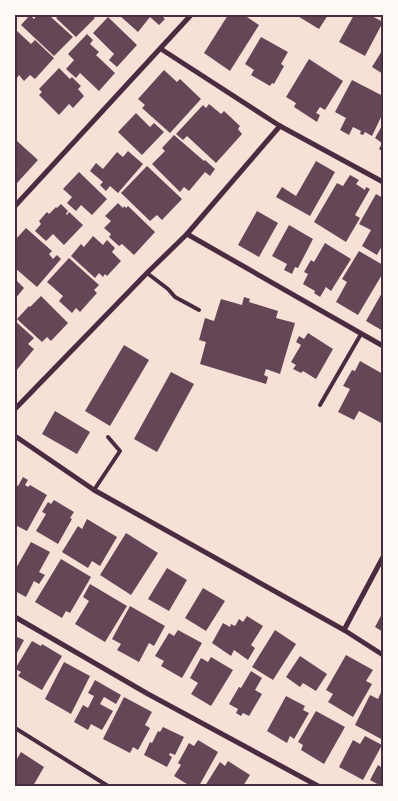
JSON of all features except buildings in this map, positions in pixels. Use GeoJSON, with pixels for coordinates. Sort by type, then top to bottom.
{"type":"FeatureCollection","features":[{"type":"Feature","properties":{"kind":"street"},"geometry":{"type":"LineString","coordinates":[[15,206],[191,15]]}},
{"type":"Feature","properties":{"kind":"street"},"geometry":{"type":"LineString","coordinates":[[161,49],[280,126],[383,182]]}},
{"type":"Feature","properties":{"kind":"street"},"geometry":{"type":"LineString","coordinates":[[15,410],[186,234],[280,126]]}},
{"type":"Feature","properties":{"kind":"street"},"geometry":{"type":"LineString","coordinates":[[186,234],[383,346]]}},
{"type":"Feature","properties":{"kind":"street"},"geometry":{"type":"LineString","coordinates":[[15,436],[94,490],[344,630],[383,655]]}},
{"type":"Feature","properties":{"kind":"street"},"geometry":{"type":"LineString","coordinates":[[344,630],[383,557]]}},
{"type":"Feature","properties":{"kind":"street"},"geometry":{"type":"LineString","coordinates":[[15,617],[148,694],[318,786]]}},
{"type":"Feature","properties":{"kind":"lane"},"geometry":{"type":"LineString","coordinates":[[147,273],[174,297],[199,310]]}},
{"type":"Feature","properties":{"kind":"lane"},"geometry":{"type":"LineString","coordinates":[[320,405],[361,334]]}},
{"type":"Feature","properties":{"kind":"lane"},"geometry":{"type":"LineString","coordinates":[[94,490],[120,451],[108,437]]}},
{"type":"Feature","properties":{"kind":"lane"},"geometry":{"type":"LineString","coordinates":[[15,728],[108,786]]}}]}
